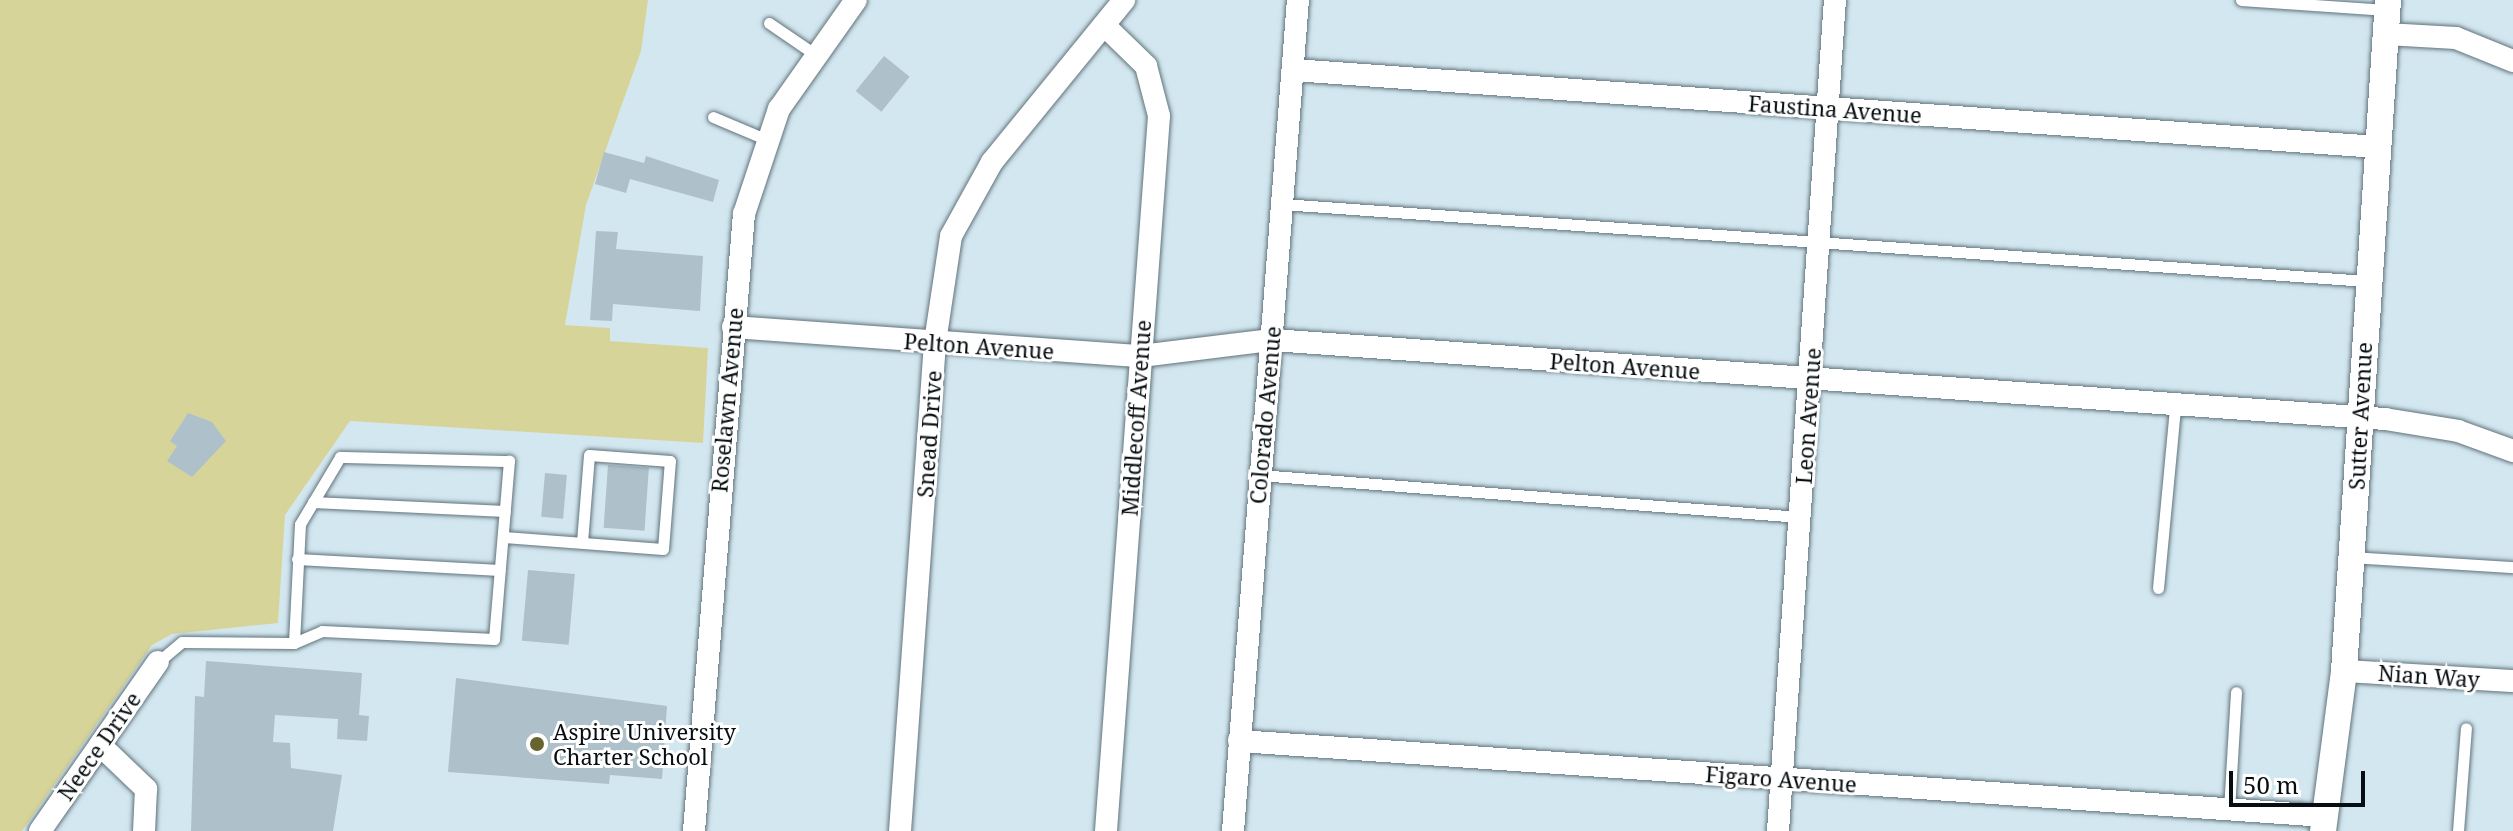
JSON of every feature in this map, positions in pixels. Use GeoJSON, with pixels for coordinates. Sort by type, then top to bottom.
{"type":"FeatureCollection","features":[{"type":"Feature","properties":{"kind":"street","name":"Roselawn Avenue"},"geometry":{"type":"LineString","coordinates":[[694,831],[744,214],[765,139],[813,53],[856,0]]}},
{"type":"Feature","properties":{"kind":"street","name":"Snead Drive"},"geometry":{"type":"LineString","coordinates":[[900,831],[943,267],[963,207],[1124,0]]}},
{"type":"Feature","properties":{"kind":"street","name":"Colorado Avenue"},"geometry":{"type":"LineString","coordinates":[[1233,831],[1298,0]]}},
{"type":"Feature","properties":{"kind":"street","name":"Leon Avenue"},"geometry":{"type":"LineString","coordinates":[[1778,831],[1812,379],[1835,0]]}},
{"type":"Feature","properties":{"kind":"street"},"geometry":{"type":"LineString","coordinates":[[2387,15],[2513,61]]}},
{"type":"Feature","properties":{"kind":"street","name":"Sutter Avenue"},"geometry":{"type":"LineString","coordinates":[[2323,824],[2344,671],[2387,15]]}},
{"type":"Feature","properties":{"kind":"street","name":"Middlecoff Avenue"},"geometry":{"type":"LineString","coordinates":[[1104,25],[1146,66],[1157,100],[1106,831]]}},
{"type":"Feature","properties":{"kind":"street","name":"Faustina Avenue"},"geometry":{"type":"LineString","coordinates":[[1293,70],[2378,147]]}},
{"type":"Feature","properties":{"kind":"street","name":"Pelton Avenue"},"geometry":{"type":"LineString","coordinates":[[733,327],[1141,356],[1272,340],[2175,407],[2423,422],[2513,451]]}},
{"type":"Feature","properties":{"kind":"street","name":"Neece Drive"},"geometry":{"type":"LineString","coordinates":[[40,831],[158,662]]}},
{"type":"Feature","properties":{"kind":"street","name":"Nian Way"},"geometry":{"type":"LineString","coordinates":[[2344,671],[2513,681]]}},
{"type":"Feature","properties":{"kind":"street","name":"Figaro Avenue"},"geometry":{"type":"LineString","coordinates":[[1239,741],[2229,810],[2323,824]]}},
{"type":"Feature","properties":{"kind":"street"},"geometry":{"type":"LineString","coordinates":[[100,745],[146,789],[144,831]]}},
{"type":"Feature","properties":{"kind":"lane"},"geometry":{"type":"LineString","coordinates":[[2241,0],[2387,15]]}},
{"type":"Feature","properties":{"kind":"lane"},"geometry":{"type":"LineString","coordinates":[[769,23],[813,53]]}},
{"type":"Feature","properties":{"kind":"lane"},"geometry":{"type":"LineString","coordinates":[[713,117],[765,139]]}},
{"type":"Feature","properties":{"kind":"lane"},"geometry":{"type":"LineString","coordinates":[[1282,204],[2368,281]]}},
{"type":"Feature","properties":{"kind":"lane"},"geometry":{"type":"LineString","coordinates":[[2158,588],[2175,407]]}},
{"type":"Feature","properties":{"kind":"lane"},"geometry":{"type":"LineString","coordinates":[[504,537],[663,549],[670,461],[589,455],[582,542]]}},
{"type":"Feature","properties":{"kind":"lane"},"geometry":{"type":"LineString","coordinates":[[158,662],[188,641],[294,643],[322,631],[494,639],[509,461],[340,457],[300,524],[294,643]]}},
{"type":"Feature","properties":{"kind":"lane"},"geometry":{"type":"LineString","coordinates":[[1259,475],[1800,517]]}},
{"type":"Feature","properties":{"kind":"lane"},"geometry":{"type":"LineString","coordinates":[[313,502],[505,511]]}},
{"type":"Feature","properties":{"kind":"lane"},"geometry":{"type":"LineString","coordinates":[[2352,557],[2513,567]]}},
{"type":"Feature","properties":{"kind":"lane"},"geometry":{"type":"LineString","coordinates":[[297,559],[500,570]]}},
{"type":"Feature","properties":{"kind":"lane"},"geometry":{"type":"LineString","coordinates":[[2229,810],[2236,692]]}},
{"type":"Feature","properties":{"kind":"lane"},"geometry":{"type":"LineString","coordinates":[[2458,831],[2466,728]]}},
{"type":"Feature","properties":{"kind":"shaded area"},"geometry":{"type":"Polygon","coordinates":[[[0,0],[648,0],[641,51],[586,205],[565,325],[610,328],[610,341],[708,348],[703,443],[350,421],[285,515],[278,623],[172,634],[152,645],[22,831],[0,831],[0,0]]]}},
{"type":"Feature","properties":{"kind":"building"},"geometry":{"type":"Polygon","coordinates":[[[884,56],[910,77],[881,112],[856,91],[884,56]]]}},
{"type":"Feature","properties":{"kind":"building"},"geometry":{"type":"Polygon","coordinates":[[[604,152],[644,163],[646,156],[719,180],[713,202],[630,179],[626,193],[595,184],[604,152]]]}},
{"type":"Feature","properties":{"kind":"building"},"geometry":{"type":"Polygon","coordinates":[[[596,231],[618,232],[616,249],[703,256],[700,311],[613,304],[612,321],[590,320],[596,231]]]}},
{"type":"Feature","properties":{"kind":"building"},"geometry":{"type":"Polygon","coordinates":[[[188,413],[212,422],[226,441],[192,477],[167,461],[177,446],[170,441],[188,413]]]}},
{"type":"Feature","properties":{"kind":"building"},"geometry":{"type":"Polygon","coordinates":[[[608,465],[649,468],[645,531],[604,528],[608,465]]]}},
{"type":"Feature","properties":{"kind":"building"},"geometry":{"type":"Polygon","coordinates":[[[545,473],[567,475],[563,519],[541,517],[545,473]]]}},
{"type":"Feature","properties":{"kind":"building"},"geometry":{"type":"Polygon","coordinates":[[[528,570],[575,574],[569,645],[522,641],[528,570]]]}},
{"type":"Feature","properties":{"kind":"building"},"geometry":{"type":"Polygon","coordinates":[[[206,661],[362,673],[359,715],[369,716],[367,741],[337,739],[338,719],[275,715],[273,742],[290,743],[291,768],[342,775],[333,831],[191,831],[195,696],[204,697],[206,661]]]}},
{"type":"Feature","properties":{"kind":"building","name":"Aspire University Charter School"},"geometry":{"type":"Polygon","coordinates":[[[456,678],[667,706],[662,779],[610,775],[609,784],[448,772],[456,678]]]}},
{"type":"Feature","properties":{"kind":"place","name":"Aspire University Charter School"},"geometry":{"type":"Point","coordinates":[537,744]}}]}
